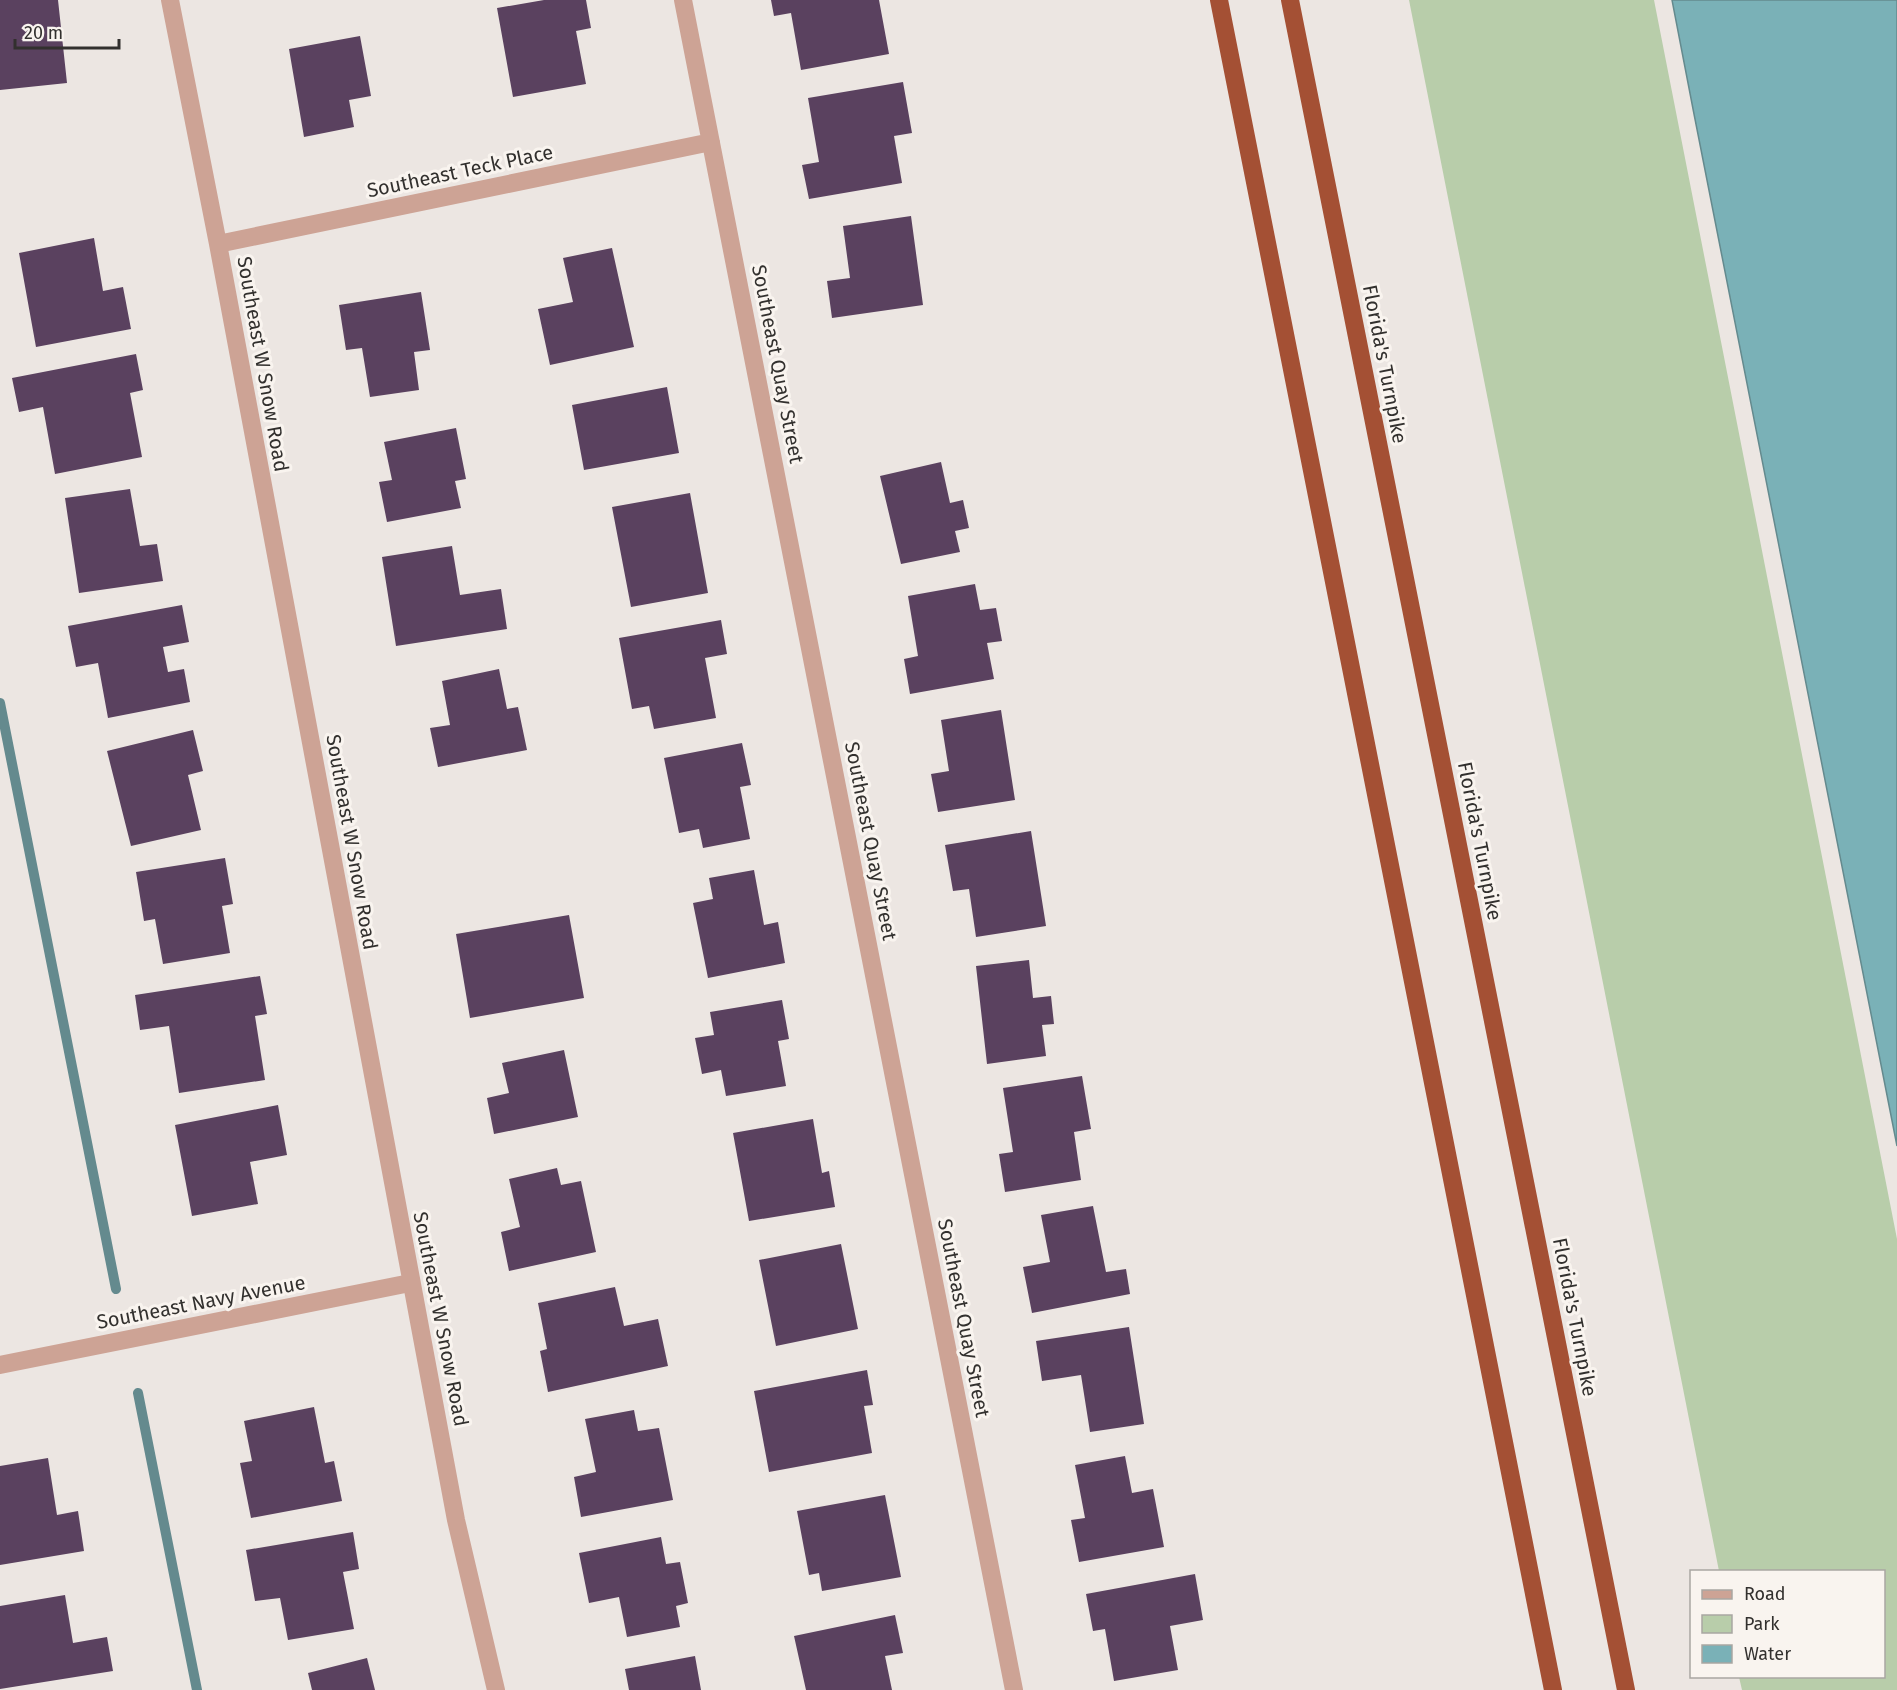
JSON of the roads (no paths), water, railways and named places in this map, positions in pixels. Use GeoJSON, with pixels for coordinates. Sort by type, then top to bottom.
{"type":"FeatureCollection","features":[{"type":"Feature","properties":{"kind":"highway"},"geometry":{"type":"LineString","coordinates":[[1220,0],[1553,1690]]}},
{"type":"Feature","properties":{"kind":"highway","name":"Florida's Turnpike"},"geometry":{"type":"LineString","coordinates":[[1290,0],[1626,1690]]}},
{"type":"Feature","properties":{"kind":"street","name":"Southeast W Snow Road"},"geometry":{"type":"LineString","coordinates":[[170,0],[219,244],[410,1282],[456,1520],[496,1690]]}},
{"type":"Feature","properties":{"kind":"street","name":"Southeast Quay Street"},"geometry":{"type":"LineString","coordinates":[[683,0],[1014,1690]]}},
{"type":"Feature","properties":{"kind":"street","name":"Southeast Teck Place"},"geometry":{"type":"LineString","coordinates":[[219,244],[711,142]]}},
{"type":"Feature","properties":{"kind":"street","name":"Southeast Navy Avenue"},"geometry":{"type":"LineString","coordinates":[[0,1365],[410,1282]]}},
{"type":"Feature","properties":{"kind":"water"},"geometry":{"type":"Polygon","coordinates":[[[1672,0],[1897,0],[1897,1146],[1694,114],[1672,0]]]}},
{"type":"Feature","properties":{"kind":"waterway"},"geometry":{"type":"LineString","coordinates":[[0,703],[116,1289]]}},
{"type":"Feature","properties":{"kind":"waterway"},"geometry":{"type":"LineString","coordinates":[[138,1393],[197,1690]]}}]}
